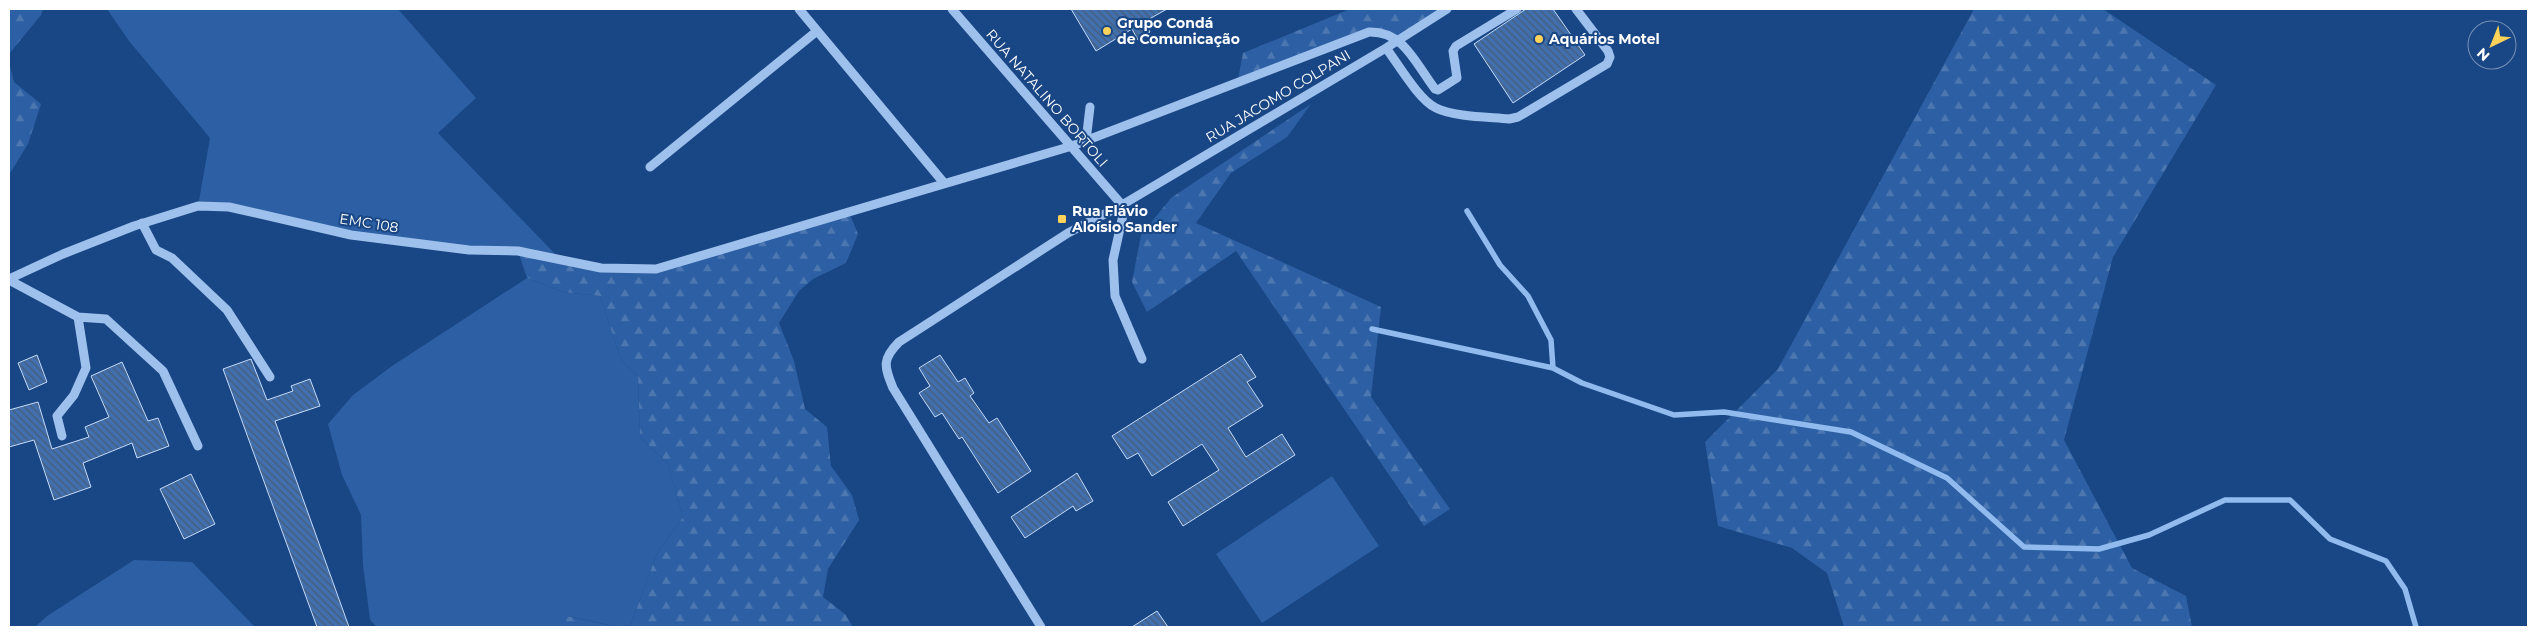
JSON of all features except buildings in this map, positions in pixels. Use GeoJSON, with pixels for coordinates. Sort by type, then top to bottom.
{"type":"FeatureCollection","features":[{"type":"Feature","properties":{"kind":"street"},"geometry":{"type":"LineString","coordinates":[[799,9],[944,183]]}},
{"type":"Feature","properties":{"kind":"street","name":"RUA NATALINO BORTOLI"},"geometry":{"type":"LineString","coordinates":[[952,9],[1122,205]]}},
{"type":"Feature","properties":{"kind":"street","name":"RUA JACOMO COLPANI"},"geometry":{"type":"LineString","coordinates":[[1122,205],[1400,40],[1447,9]]}},
{"type":"Feature","properties":{"kind":"street"},"geometry":{"type":"LineString","coordinates":[[1400,40],[1435,89],[1438,90],[1457,78],[1453,51],[1456,46],[1517,9]]}},
{"type":"Feature","properties":{"kind":"street"},"geometry":{"type":"LineString","coordinates":[[1386,48],[1427,101],[1436,108],[1448,112],[1509,120],[1518,117],[1607,64],[1610,57],[1608,51],[1576,9]]}},
{"type":"Feature","properties":{"kind":"street"},"geometry":{"type":"LineString","coordinates":[[650,167],[817,31]]}},
{"type":"Feature","properties":{"kind":"street","name":"EMC 108"},"geometry":{"type":"LineString","coordinates":[[9,280],[64,254],[142,223],[198,206],[229,207],[351,235],[469,250],[518,251],[601,268],[656,269],[1072,146],[1369,32],[1384,32],[1400,40]]}},
{"type":"Feature","properties":{"kind":"street"},"geometry":{"type":"LineString","coordinates":[[1086,141],[1090,106]]}},
{"type":"Feature","properties":{"kind":"street"},"geometry":{"type":"LineString","coordinates":[[1041,627],[892,388],[886,370],[886,360],[889,352],[899,342],[1068,233],[1122,205],[1123,215],[1113,260],[1115,296],[1142,360]]}},
{"type":"Feature","properties":{"kind":"street"},"geometry":{"type":"LineString","coordinates":[[142,223],[156,250],[172,258],[227,310],[270,377]]}},
{"type":"Feature","properties":{"kind":"street"},"geometry":{"type":"LineString","coordinates":[[9,280],[78,317],[106,319],[163,371],[198,446]]}},
{"type":"Feature","properties":{"kind":"street"},"geometry":{"type":"LineString","coordinates":[[62,436],[57,416],[74,395],[86,368],[78,317]]}},
{"type":"Feature","properties":{"kind":"green space"},"geometry":{"type":"Polygon","coordinates":[[[9,9],[43,9],[41,15],[9,54],[9,9]]]}},
{"type":"Feature","properties":{"kind":"green space"},"geometry":{"type":"Polygon","coordinates":[[[107,9],[398,9],[476,98],[438,133],[561,260],[351,235],[229,207],[198,206],[210,138],[129,41],[107,9]]]}},
{"type":"Feature","properties":{"kind":"green space"},"geometry":{"type":"Polygon","coordinates":[[[1350,9],[1447,9],[1399,40],[1369,32],[1237,84],[1243,53],[1350,9]]]}},
{"type":"Feature","properties":{"kind":"green space"},"geometry":{"type":"Polygon","coordinates":[[[1974,9],[2103,9],[2216,85],[2113,257],[2064,440],[2132,568],[2186,596],[2192,627],[1844,627],[1827,573],[1792,548],[1718,526],[1705,442],[1778,369],[1974,9]]]}},
{"type":"Feature","properties":{"kind":"green space"},"geometry":{"type":"Polygon","coordinates":[[[9,62],[14,82],[41,104],[28,144],[9,175],[9,62]]]}},
{"type":"Feature","properties":{"kind":"green space"},"geometry":{"type":"Polygon","coordinates":[[[1311,104],[1287,137],[1231,173],[1196,223],[1381,307],[1371,397],[1450,509],[1424,526],[1236,251],[1147,312],[1132,282],[1141,235],[1171,198],[1311,104]]]}},
{"type":"Feature","properties":{"kind":"green space"},"geometry":{"type":"Polygon","coordinates":[[[849,212],[858,234],[846,263],[813,279],[799,291],[779,323],[794,361],[805,409],[827,427],[831,466],[852,495],[859,520],[828,569],[823,597],[845,614],[853,627],[618,627],[631,624],[657,553],[683,517],[668,464],[640,437],[638,376],[621,360],[600,296],[563,292],[527,278],[518,251],[601,268],[656,269],[849,212]]]}},
{"type":"Feature","properties":{"kind":"green space"},"geometry":{"type":"Polygon","coordinates":[[[527,278],[563,292],[600,296],[621,360],[638,376],[640,437],[668,464],[683,517],[657,553],[631,624],[618,627],[568,616],[561,627],[377,627],[370,620],[363,565],[361,515],[342,475],[328,424],[353,395],[392,366],[527,278]]]}},
{"type":"Feature","properties":{"kind":"green space"},"geometry":{"type":"Polygon","coordinates":[[[1332,476],[1379,546],[1262,623],[1216,554],[1332,476]]]}},
{"type":"Feature","properties":{"kind":"green space"},"geometry":{"type":"Polygon","coordinates":[[[134,560],[192,562],[255,627],[35,627],[47,616],[134,560]]]}},
{"type":"Feature","properties":{"kind":"green space"},"geometry":{"type":"Polygon","coordinates":[[[567,616],[618,627],[561,627],[567,616]]]}},
{"type":"Feature","properties":{"kind":"waterway"},"geometry":{"type":"LineString","coordinates":[[1467,211],[1500,265],[1528,296],[1551,340],[1553,368]]}},
{"type":"Feature","properties":{"kind":"waterway"},"geometry":{"type":"LineString","coordinates":[[1372,329],[1553,368],[1582,383],[1674,415],[1724,412],[1851,432],[1947,478],[2024,547],[2099,549],[2149,535],[2225,500],[2290,500],[2330,539],[2386,561],[2405,589],[2416,627]]}},
{"type":"Feature","properties":{"kind":"place","name":"Grupo Condá de Comunicação"},"geometry":{"type":"Point","coordinates":[1107,31]}},
{"type":"Feature","properties":{"kind":"place","name":"Aquários Motel"},"geometry":{"type":"Point","coordinates":[1539,39]}},
{"type":"Feature","properties":{"kind":"place","name":"Rua Flávio Aloísio Sander"},"geometry":{"type":"Point","coordinates":[1062,219]}}]}
